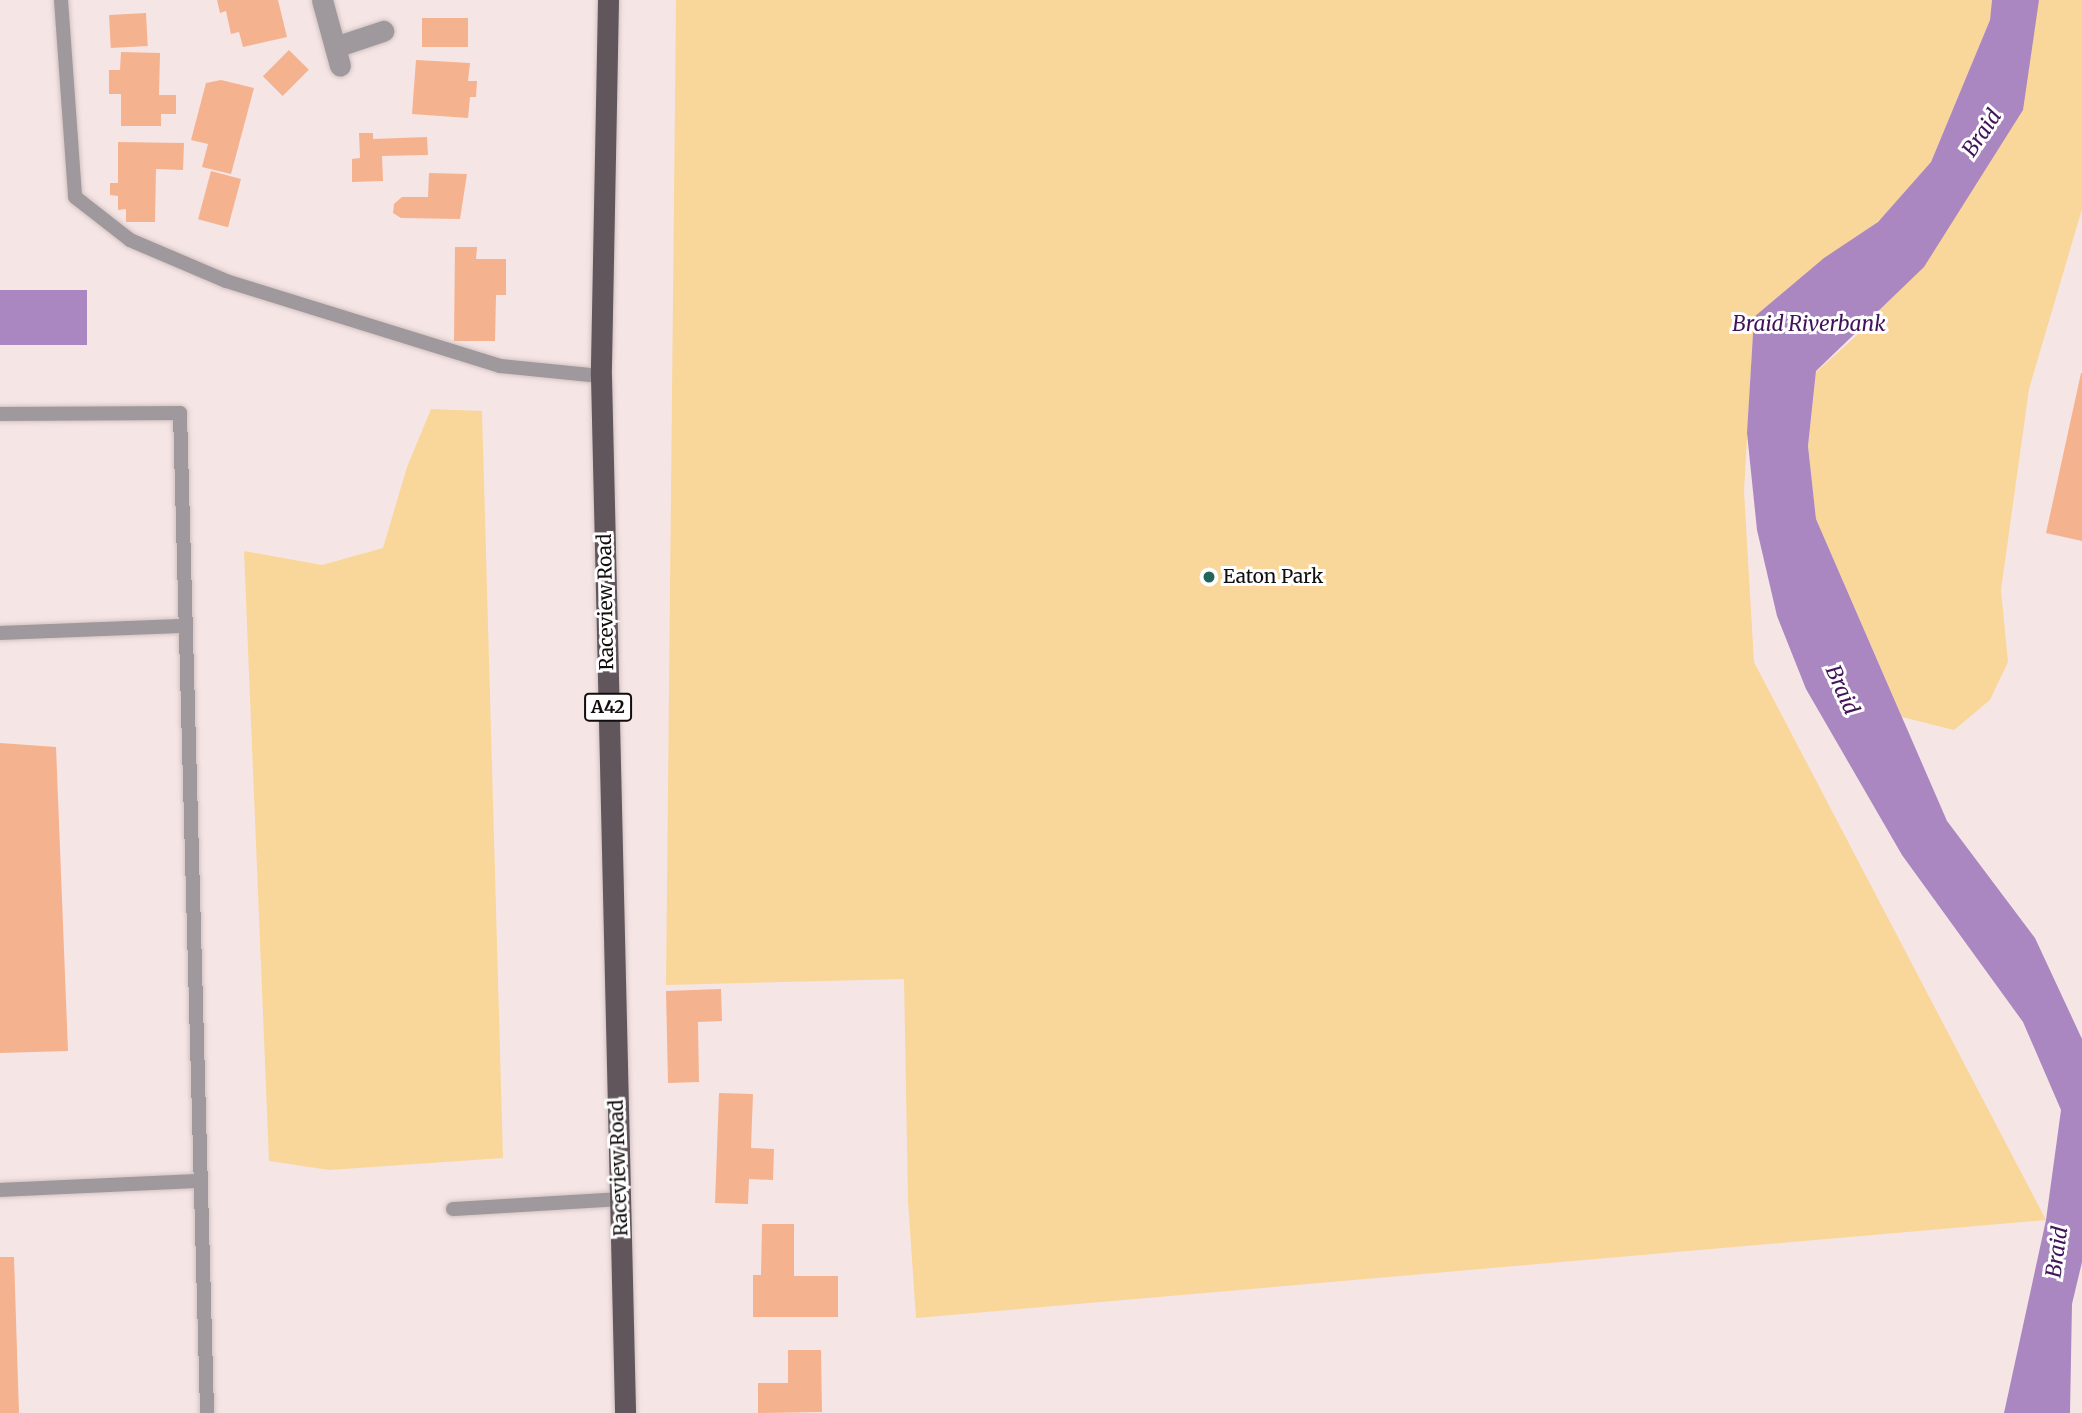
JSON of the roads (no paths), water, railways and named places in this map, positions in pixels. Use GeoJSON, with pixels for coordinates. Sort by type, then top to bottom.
{"type":"FeatureCollection","features":[{"type":"Feature","properties":{"kind":"main road","name":"Raceview Road"},"geometry":{"type":"LineString","coordinates":[[608,0],[601,376],[625,1413]]}},
{"type":"Feature","properties":{"kind":"street"},"geometry":{"type":"LineString","coordinates":[[322,0],[338,57],[383,31]]}},
{"type":"Feature","properties":{"kind":"lane"},"geometry":{"type":"LineString","coordinates":[[61,0],[75,197],[130,240],[226,281],[500,366],[601,376]]}},
{"type":"Feature","properties":{"kind":"lane"},"geometry":{"type":"LineString","coordinates":[[0,414],[180,413],[207,1413]]}},
{"type":"Feature","properties":{"kind":"lane"},"geometry":{"type":"LineString","coordinates":[[0,634],[186,626]]}},
{"type":"Feature","properties":{"kind":"lane"},"geometry":{"type":"LineString","coordinates":[[0,1190],[201,1181]]}},
{"type":"Feature","properties":{"kind":"lane"},"geometry":{"type":"LineString","coordinates":[[453,1209],[619,1199]]}},
{"type":"Feature","properties":{"kind":"water","name":"Braid Riverbank"},"geometry":{"type":"Polygon","coordinates":[[[1992,0],[2039,0],[2023,110],[1924,267],[1816,371],[1808,446],[1816,519],[1947,821],[2035,938],[2082,1039],[2082,1262],[2072,1304],[2070,1413],[2004,1413],[2046,1220],[2061,1110],[2023,1022],[1902,855],[1806,689],[1777,616],[1757,530],[1747,433],[1754,317],[1824,258],[1878,222],[1931,162],[1990,20],[1992,0]]]}},
{"type":"Feature","properties":{"kind":"water"},"geometry":{"type":"Polygon","coordinates":[[[0,290],[87,290],[87,345],[0,345],[0,290]]]}},
{"type":"Feature","properties":{"kind":"place","name":"Eaton Park"},"geometry":{"type":"Point","coordinates":[1209,577]}},
{"type":"Feature","properties":{"kind":"water label","name":"Braid"},"geometry":{"type":"Point","coordinates":[1982,133]}},
{"type":"Feature","properties":{"kind":"water label","name":"Braid"},"geometry":{"type":"Point","coordinates":[1842,690]}},
{"type":"Feature","properties":{"kind":"water label","name":"Braid"},"geometry":{"type":"Point","coordinates":[2057,1252]}}]}
